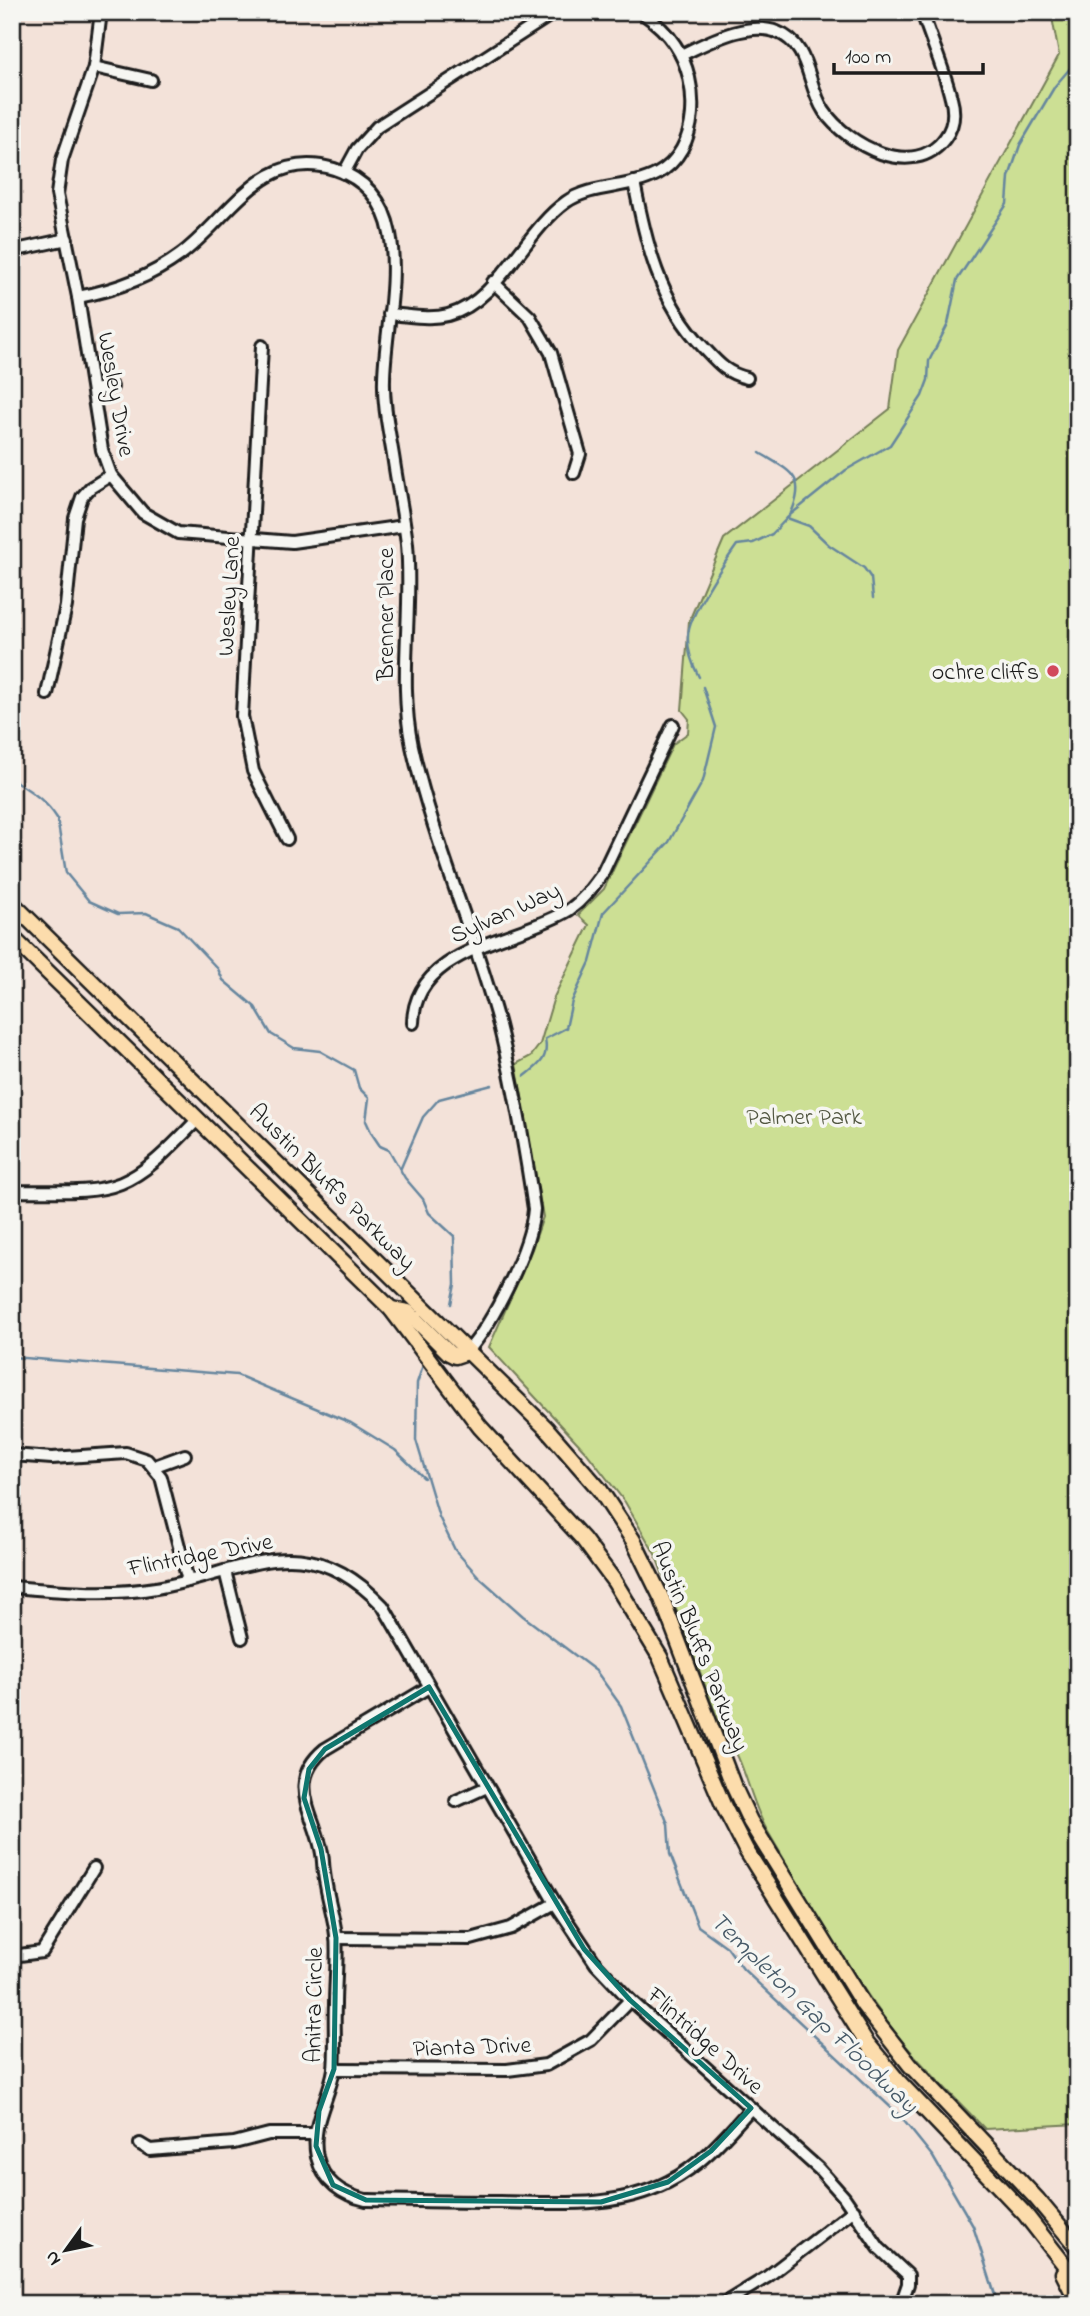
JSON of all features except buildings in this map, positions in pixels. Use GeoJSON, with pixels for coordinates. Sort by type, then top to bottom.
{"type":"FeatureCollection","features":[{"type":"Feature","properties":{"kind":"main road","name":"Austin Bluffs Parkway"},"geometry":{"type":"LineString","coordinates":[[12,902],[180,1065],[562,1446],[600,1490],[628,1530],[662,1599],[750,1821],[864,2006],[910,2065],[1078,2246]]}},
{"type":"Feature","properties":{"kind":"main road","name":"Austin Bluffs Parkway"},"geometry":{"type":"LineString","coordinates":[[12,937],[391,1309],[480,1427],[583,1539],[632,1610],[679,1696],[733,1828],[866,2042],[898,2081],[1040,2232],[1078,2282]]}},
{"type":"Feature","properties":{"kind":"main road"},"geometry":{"type":"LineString","coordinates":[[391,1309],[408,1312],[449,1353],[455,1356],[467,1352]]}},
{"type":"Feature","properties":{"kind":"main road"},"geometry":{"type":"LineString","coordinates":[[1040,2232],[1078,2303]]}},
{"type":"Feature","properties":{"kind":"street","name":"Wesley Drive"},"geometry":{"type":"LineString","coordinates":[[101,12],[94,67],[58,172],[57,194],[78,297],[102,450],[111,475],[133,504],[166,528],[178,533],[252,540],[304,541],[404,526]]}},
{"type":"Feature","properties":{"kind":"street"},"geometry":{"type":"LineString","coordinates":[[344,173],[357,149],[377,127],[555,12]]}},
{"type":"Feature","properties":{"kind":"street"},"geometry":{"type":"LineString","coordinates":[[389,314],[447,315],[470,305],[565,202],[588,192],[634,182],[664,169],[678,155],[689,131],[692,101],[681,55],[667,34],[641,12]]}},
{"type":"Feature","properties":{"kind":"street"},"geometry":{"type":"LineString","coordinates":[[681,55],[739,33],[773,30],[797,46],[820,104],[839,128],[887,155],[917,157],[942,142],[954,115],[951,94],[922,12]]}},
{"type":"Feature","properties":{"kind":"street"},"geometry":{"type":"LineString","coordinates":[[94,67],[151,80]]}},
{"type":"Feature","properties":{"kind":"street","name":"Brenner Place"},"geometry":{"type":"LineString","coordinates":[[78,297],[125,285],[166,265],[190,248],[249,189],[272,172],[295,164],[331,168],[344,173],[376,198],[391,230],[393,253],[384,395],[404,526],[407,565],[407,700],[411,741],[432,821],[499,1025],[534,1209],[530,1232],[489,1325],[467,1352]]}},
{"type":"Feature","properties":{"kind":"street"},"geometry":{"type":"LineString","coordinates":[[634,182],[644,237],[665,296],[688,331],[720,366],[729,373],[747,378]]}},
{"type":"Feature","properties":{"kind":"street"},"geometry":{"type":"LineString","coordinates":[[12,251],[67,239]]}},
{"type":"Feature","properties":{"kind":"street"},"geometry":{"type":"LineString","coordinates":[[493,282],[530,317],[551,353],[580,454],[574,472]]}},
{"type":"Feature","properties":{"kind":"street","name":"Wesley Lane"},"geometry":{"type":"LineString","coordinates":[[262,346],[243,730],[253,771],[287,839]]}},
{"type":"Feature","properties":{"kind":"street"},"geometry":{"type":"LineString","coordinates":[[93,390],[112,387]]}},
{"type":"Feature","properties":{"kind":"street"},"geometry":{"type":"LineString","coordinates":[[47,694],[66,606],[75,518],[82,497],[90,488],[111,475]]}},
{"type":"Feature","properties":{"kind":"street","name":"Sylvan Way"},"geometry":{"type":"LineString","coordinates":[[413,1023],[413,1005],[437,971],[451,959],[558,916],[588,894],[601,874],[673,725]]}},
{"type":"Feature","properties":{"kind":"street"},"geometry":{"type":"LineString","coordinates":[[12,1191],[87,1192],[120,1186],[146,1171],[198,1119]]}},
{"type":"Feature","properties":{"kind":"street"},"geometry":{"type":"LineString","coordinates":[[12,1455],[52,1458],[126,1453],[139,1456],[155,1466],[161,1478],[188,1581]]}},
{"type":"Feature","properties":{"kind":"street"},"geometry":{"type":"LineString","coordinates":[[155,1466],[185,1455]]}},
{"type":"Feature","properties":{"kind":"street","name":"Flintridge Drive"},"geometry":{"type":"LineString","coordinates":[[12,1587],[122,1592],[188,1581],[282,1558],[318,1563],[349,1576],[383,1606],[555,1903],[596,1964],[630,2000],[819,2169],[854,2210],[879,2248],[908,2274],[908,2284],[901,2304]]}},
{"type":"Feature","properties":{"kind":"street"},"geometry":{"type":"LineString","coordinates":[[225,1571],[242,1638]]}},
{"type":"Feature","properties":{"kind":"street","name":"Anitra Circle"},"geometry":{"type":"LineString","coordinates":[[429,1687],[325,1749],[313,1760],[306,1777],[304,1798],[320,1842],[324,1887],[336,1938],[334,2069],[319,2111],[316,2134],[317,2157],[326,2177],[353,2197],[387,2200],[601,2202],[635,2195],[684,2173],[712,2151],[751,2108]]}},
{"type":"Feature","properties":{"kind":"street"},"geometry":{"type":"LineString","coordinates":[[456,1801],[487,1787]]}},
{"type":"Feature","properties":{"kind":"street"},"geometry":{"type":"LineString","coordinates":[[12,1956],[42,1952],[94,1868]]}},
{"type":"Feature","properties":{"kind":"street"},"geometry":{"type":"LineString","coordinates":[[336,1938],[471,1939],[511,1928],[555,1903]]}},
{"type":"Feature","properties":{"kind":"street","name":"Pianta Drive"},"geometry":{"type":"LineString","coordinates":[[334,2069],[507,2070],[546,2065],[591,2040],[630,2000]]}},
{"type":"Feature","properties":{"kind":"street"},"geometry":{"type":"LineString","coordinates":[[140,2144],[150,2150],[234,2143],[268,2134],[316,2134]]}},
{"type":"Feature","properties":{"kind":"street"},"geometry":{"type":"LineString","coordinates":[[723,2304],[767,2277],[854,2210]]}},
{"type":"Feature","properties":{"kind":"highlighted area"},"geometry":{"type":"Polygon","coordinates":[[[429,1687],[584,1949],[630,2000],[751,2108],[711,2151],[668,2182],[601,2202],[366,2200],[333,2185],[316,2146],[319,2111],[334,2069],[336,1938],[321,1849],[304,1798],[309,1769],[325,1749],[429,1687]]]}},
{"type":"Feature","properties":{"kind":"green space","name":"Palmer Park"},"geometry":{"type":"Polygon","coordinates":[[[1051,12],[1078,12],[1078,2124],[985,2129],[915,2057],[877,2008],[828,1934],[768,1832],[737,1754],[722,1730],[655,1554],[625,1502],[586,1452],[489,1347],[532,1249],[543,1217],[516,1064],[531,1056],[540,1044],[554,997],[589,925],[578,915],[604,889],[673,744],[688,733],[689,719],[682,710],[689,621],[724,539],[890,409],[898,350],[1059,55],[1051,12]]]}},
{"type":"Feature","properties":{"kind":"waterway"},"geometry":{"type":"LineString","coordinates":[[1071,12],[1078,23]]}},
{"type":"Feature","properties":{"kind":"waterway"},"geometry":{"type":"LineString","coordinates":[[699,677],[689,652],[690,627],[708,589],[737,545],[753,543],[772,534],[790,515],[846,470],[890,445],[922,396],[928,380],[929,361],[948,324],[957,280],[1007,204],[1009,177],[1020,145],[1055,86],[1078,59]]}},
{"type":"Feature","properties":{"kind":"waterway"},"geometry":{"type":"LineString","coordinates":[[760,453],[793,476],[797,491],[791,513]]}},
{"type":"Feature","properties":{"kind":"waterway"},"geometry":{"type":"LineString","coordinates":[[787,518],[809,526],[829,545],[864,568],[871,578],[873,598]]}},
{"type":"Feature","properties":{"kind":"waterway","name":"Templeton Gap Floodway"},"geometry":{"type":"LineString","coordinates":[[525,1076],[539,1065],[544,1057],[545,1039],[566,1028],[572,1001],[590,962],[603,913],[669,842],[703,781],[716,727],[703,687]]}},
{"type":"Feature","properties":{"kind":"waterway","name":"Templeton Gap Floodway"},"geometry":{"type":"LineString","coordinates":[[12,779],[42,800],[57,818],[66,873],[89,901],[118,914],[146,913],[178,927],[218,969],[223,980],[255,1007],[271,1034],[294,1048],[320,1051],[354,1070],[359,1088],[369,1098],[366,1121],[372,1134],[380,1146],[389,1150],[405,1178],[423,1199],[429,1213],[454,1236],[455,1284],[451,1304]]}},
{"type":"Feature","properties":{"kind":"waterway","name":"Templeton Gap Floodway"},"geometry":{"type":"LineString","coordinates":[[400,1170],[423,1117],[439,1099],[492,1085]]}},
{"type":"Feature","properties":{"kind":"waterway","name":"Templeton Gap Floodway"},"geometry":{"type":"LineString","coordinates":[[12,1357],[237,1375],[351,1423],[395,1450],[424,1478]]}},
{"type":"Feature","properties":{"kind":"waterway","name":"Templeton Gap Floodway"},"geometry":{"type":"LineString","coordinates":[[422,1368],[417,1383],[416,1440],[439,1517],[455,1550],[479,1577],[523,1616],[596,1671],[621,1706],[668,1824],[670,1854],[698,1926],[727,1947],[743,1969],[900,2116],[933,2157],[973,2226],[998,2304]]}},
{"type":"Feature","properties":{"kind":"place","name":"ochre cliffs"},"geometry":{"type":"Point","coordinates":[1053,671]}}]}
